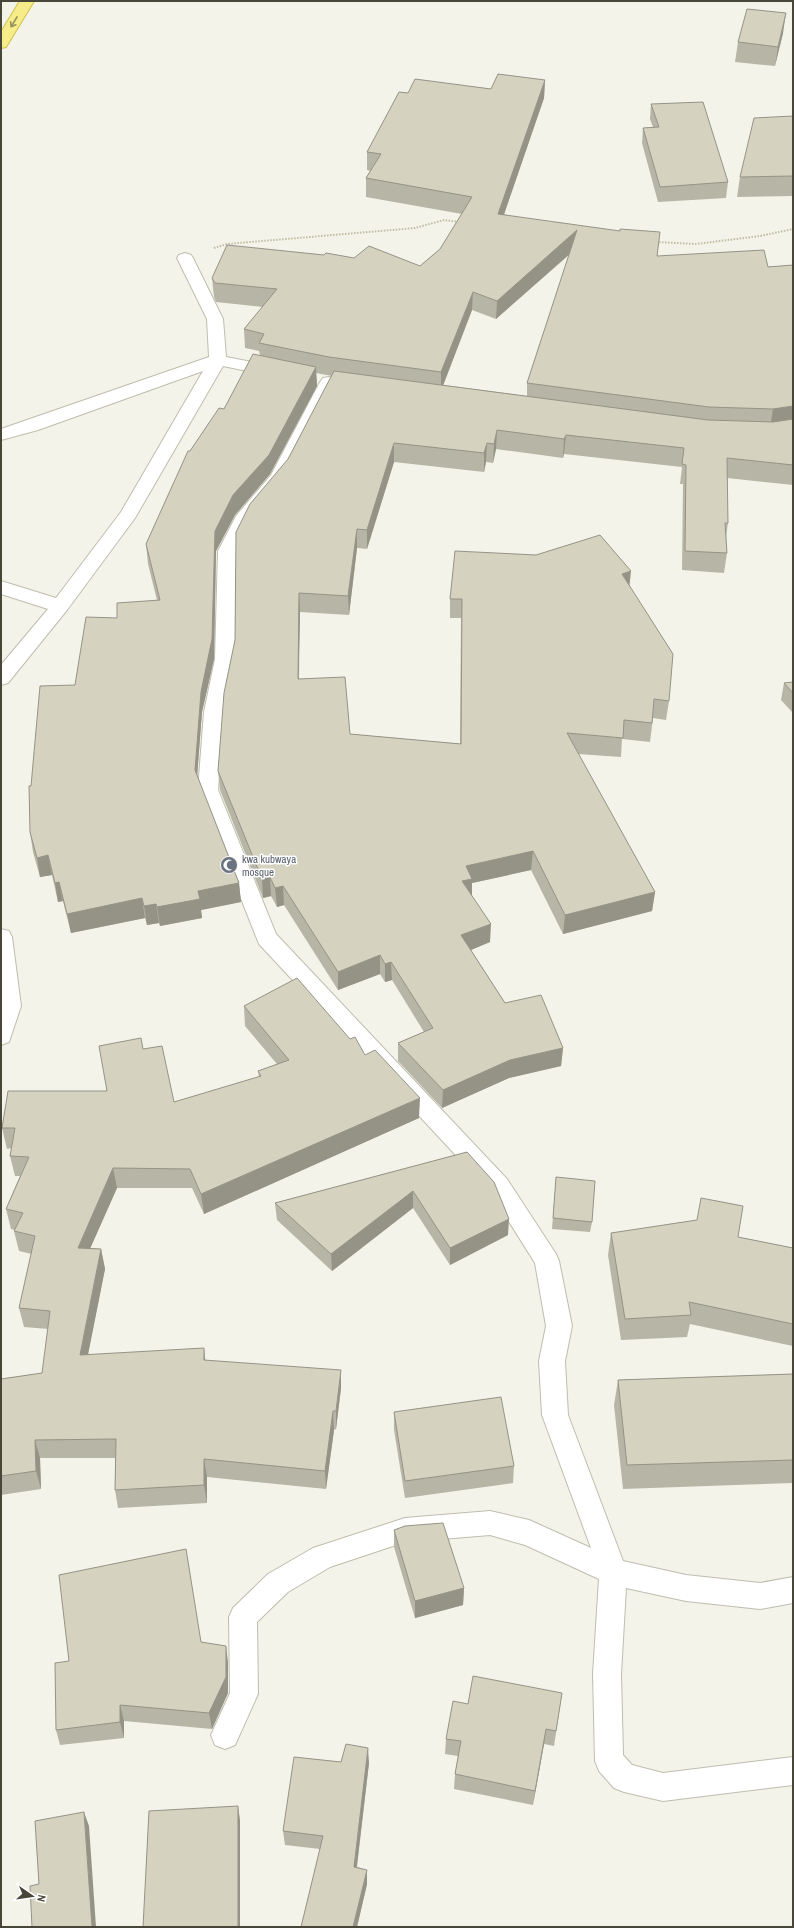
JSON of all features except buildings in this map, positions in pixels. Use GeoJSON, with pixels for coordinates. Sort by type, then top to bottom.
{"type":"FeatureCollection","features":[{"type":"Feature","properties":{"kind":"highway"},"geometry":{"type":"LineString","coordinates":[[1,44],[27,1]]}},
{"type":"Feature","properties":{"kind":"street"},"geometry":{"type":"LineString","coordinates":[[1,678],[60,606],[129,514],[218,360],[215,320],[185,258]]}},
{"type":"Feature","properties":{"kind":"street"},"geometry":{"type":"LineString","coordinates":[[1,435],[32,426],[218,360],[292,374]]}},
{"type":"Feature","properties":{"kind":"street"},"geometry":{"type":"LineString","coordinates":[[329,381],[278,477],[242,520],[227,551],[225,659],[214,712],[208,790],[267,938],[500,1186],[547,1261],[559,1326],[552,1361],[555,1416],[613,1572],[607,1674],[609,1761],[624,1778],[663,1787],[793,1770]]}},
{"type":"Feature","properties":{"kind":"street"},"geometry":{"type":"LineString","coordinates":[[1,587],[60,606]]}},
{"type":"Feature","properties":{"kind":"street"},"geometry":{"type":"LineString","coordinates":[[1,936],[10,1006],[1,1036]]}},
{"type":"Feature","properties":{"kind":"street"},"geometry":{"type":"LineString","coordinates":[[225,1735],[244,1694],[243,1617],[278,1583],[323,1557],[405,1530],[490,1523],[529,1533],[613,1572],[686,1588],[760,1596],[793,1590]]}},
{"type":"Feature","properties":{"kind":"path"},"geometry":{"type":"LineString","coordinates":[[185,258],[228,244],[415,228],[444,220],[467,222]]}},
{"type":"Feature","properties":{"kind":"path"},"geometry":{"type":"LineString","coordinates":[[651,242],[696,244],[760,236],[793,229]]}},
{"type":"Feature","properties":{"kind":"place","name":"kwa kubwaya mosque"},"geometry":{"type":"Point","coordinates":[229,865]}}]}
